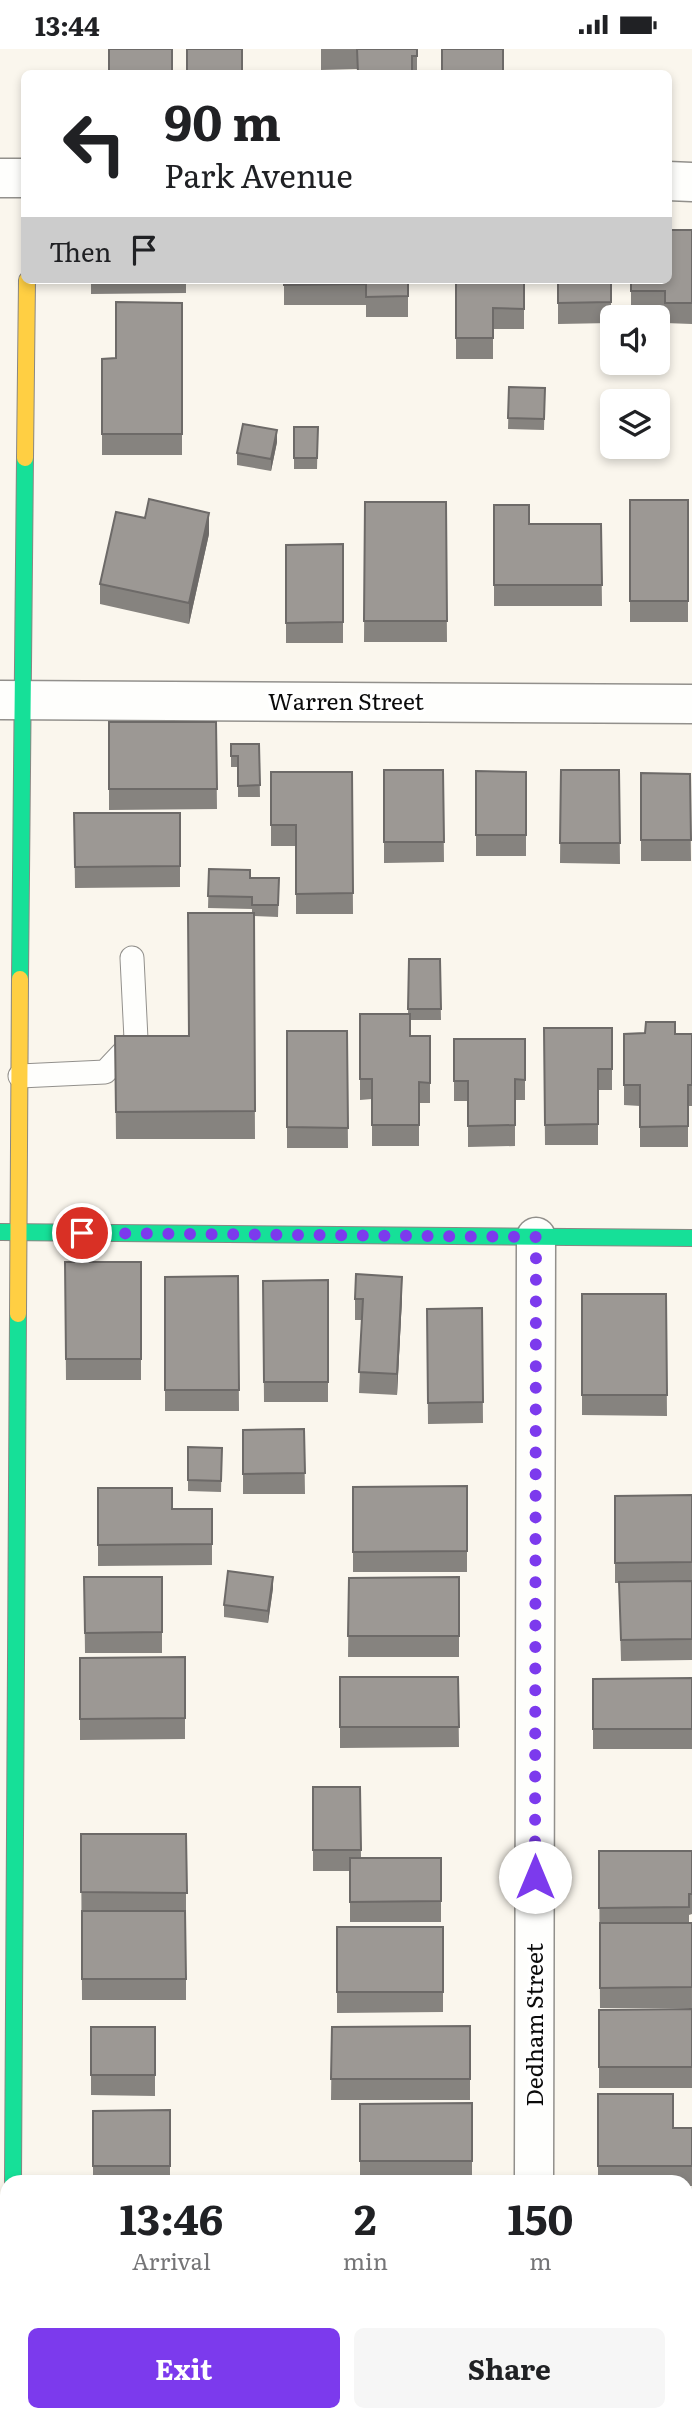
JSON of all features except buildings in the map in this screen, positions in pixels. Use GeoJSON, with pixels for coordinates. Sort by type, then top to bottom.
{"type":"FeatureCollection","features":[{"type":"Feature","properties":{"kind":"street"},"geometry":{"type":"LineString","coordinates":[[0,178],[21,179]]}},
{"type":"Feature","properties":{"kind":"street"},"geometry":{"type":"LineString","coordinates":[[672,181],[692,182]]}},
{"type":"Feature","properties":{"kind":"street"},"geometry":{"type":"LineString","coordinates":[[13,2175],[20,1076],[11,700],[27,284]]}},
{"type":"Feature","properties":{"kind":"street","name":"Warren Street"},"geometry":{"type":"LineString","coordinates":[[11,700],[692,704]]}},
{"type":"Feature","properties":{"kind":"street"},"geometry":{"type":"LineString","coordinates":[[0,1232],[692,1238]]}},
{"type":"Feature","properties":{"kind":"street","name":"Dedham Street"},"geometry":{"type":"LineString","coordinates":[[534,2175],[536,1237]]}},
{"type":"Feature","properties":{"kind":"lane"},"geometry":{"type":"LineString","coordinates":[[20,1076],[105,1072],[136,1039],[132,958]]}},
{"type":"Feature","properties":{"kind":"traffic: fast"},"geometry":{"type":"LineString","coordinates":[[20,979],[25,458]]}},
{"type":"Feature","properties":{"kind":"traffic: fast"},"geometry":{"type":"LineString","coordinates":[[0,1232],[692,1238]]}},
{"type":"Feature","properties":{"kind":"traffic: fast"},"geometry":{"type":"LineString","coordinates":[[13,2175],[18,1314]]}},
{"type":"Feature","properties":{"kind":"traffic: slow"},"geometry":{"type":"LineString","coordinates":[[25,458],[27,284]]}},
{"type":"Feature","properties":{"kind":"traffic: slow"},"geometry":{"type":"LineString","coordinates":[[18,1314],[20,979]]}},
{"type":"Feature","properties":{"kind":"route"},"geometry":{"type":"LineString","coordinates":[[82,1233],[536,1237],[535,1877]]}}]}
